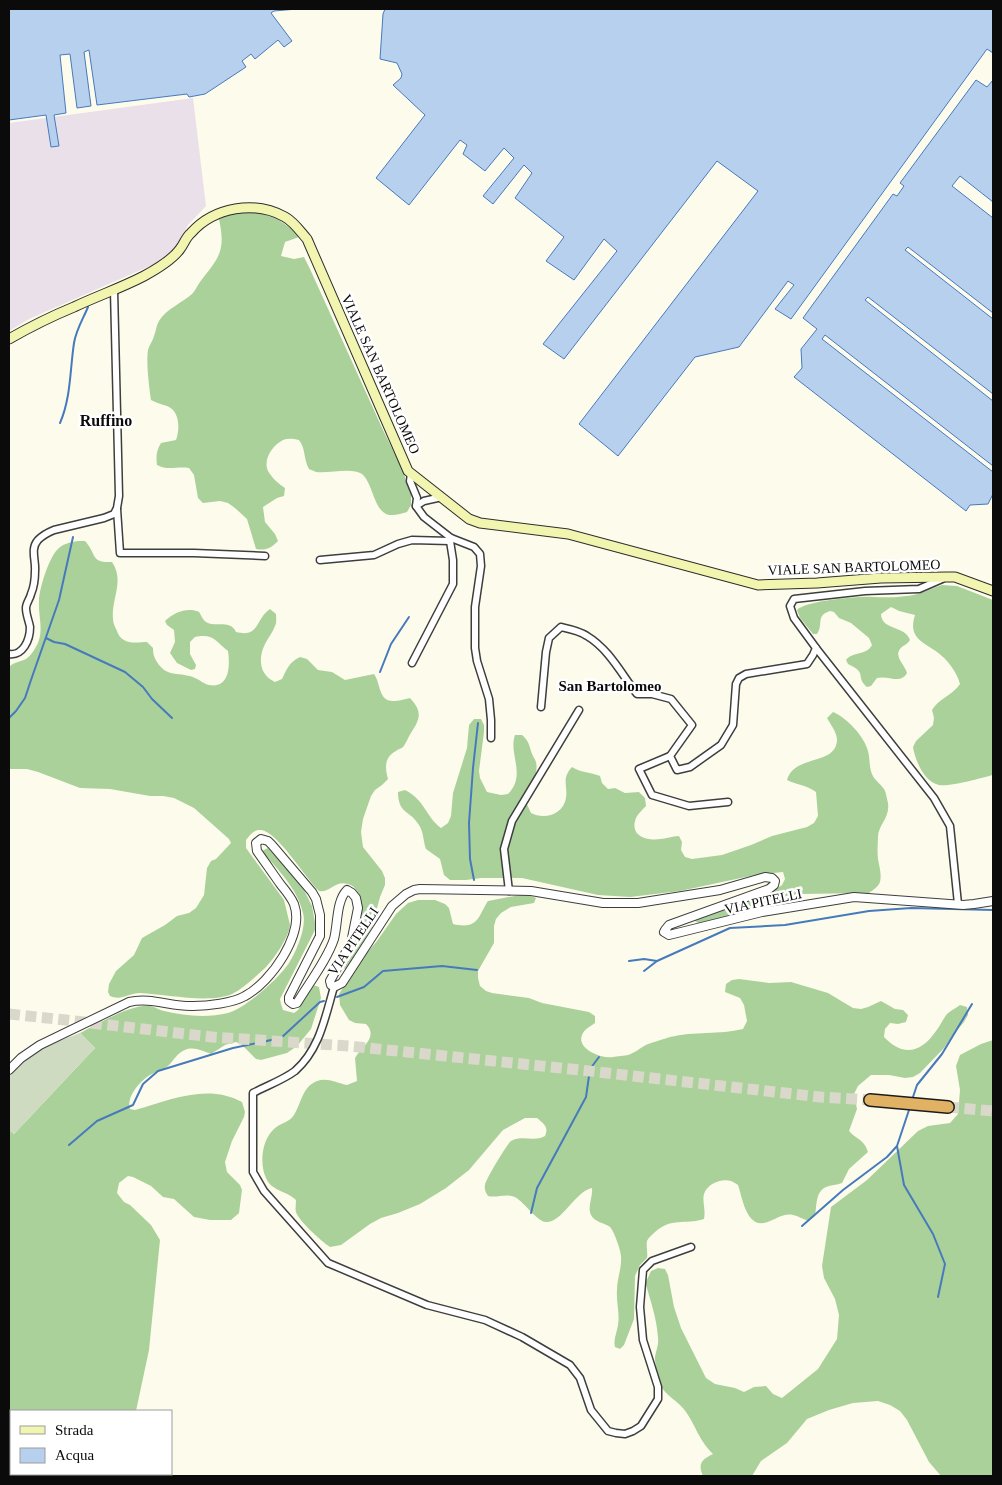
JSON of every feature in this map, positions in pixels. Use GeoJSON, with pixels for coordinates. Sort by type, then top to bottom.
{"type":"FeatureCollection","features":[{"type":"Feature","properties":{"kind":"highway"},"geometry":{"type":"LineString","coordinates":[[870,1100],[948,1107]]}},
{"type":"Feature","properties":{"kind":"main road","name":"VIALE SAN BARTOLOMEO"},"geometry":{"type":"LineString","coordinates":[[9,338],[114,290],[156,268],[180,250],[190,233],[208,218],[219,212],[254,208],[274,212],[287,218],[306,239],[408,471],[469,519],[568,534],[758,585],[881,578],[955,577],[993,591]]}},
{"type":"Feature","properties":{"kind":"street"},"geometry":{"type":"LineString","coordinates":[[114,290],[119,496],[117,508],[120,553],[194,553],[265,556]]}},
{"type":"Feature","properties":{"kind":"street"},"geometry":{"type":"LineString","coordinates":[[411,473],[410,481],[417,498],[416,506],[424,517],[450,540],[453,584],[412,663]]}},
{"type":"Feature","properties":{"kind":"street"},"geometry":{"type":"LineString","coordinates":[[416,506],[424,501],[442,496]]}},
{"type":"Feature","properties":{"kind":"street"},"geometry":{"type":"LineString","coordinates":[[9,654],[14,655],[21,652],[28,639],[30,628],[26,606],[34,581],[36,569],[33,552],[37,541],[54,530],[114,514],[117,508]]}},
{"type":"Feature","properties":{"kind":"street"},"geometry":{"type":"LineString","coordinates":[[320,560],[374,555],[412,540],[450,540],[474,547],[482,560],[475,607],[475,648],[490,699],[490,738]]}},
{"type":"Feature","properties":{"kind":"street"},"geometry":{"type":"LineString","coordinates":[[947,577],[919,588],[865,591],[794,599],[790,606],[794,618],[934,798],[950,826],[958,904]]}},
{"type":"Feature","properties":{"kind":"street"},"geometry":{"type":"LineString","coordinates":[[541,707],[549,638],[561,627],[588,636],[605,651],[637,694],[652,694],[671,699],[692,725],[670,756],[639,769],[652,796],[689,806],[728,802]]}},
{"type":"Feature","properties":{"kind":"street"},"geometry":{"type":"LineString","coordinates":[[670,756],[676,770],[690,767],[721,745],[733,725],[736,684],[739,678],[746,674],[807,664],[814,655],[816,648]]}},
{"type":"Feature","properties":{"kind":"street"},"geometry":{"type":"LineString","coordinates":[[510,890],[504,849],[512,821],[580,710]]}},
{"type":"Feature","properties":{"kind":"street","name":"VIA PITELLI"},"geometry":{"type":"LineString","coordinates":[[9,1070],[21,1058],[40,1045],[130,1002],[139,1000],[155,1001],[172,1005],[194,1006],[233,1001],[245,997],[254,990],[276,966],[284,954],[293,936],[296,922],[296,910],[292,899],[257,851],[256,843],[261,839],[268,841],[272,845],[312,892],[320,915],[320,936],[289,997],[291,1004],[297,1003],[330,949],[337,927],[341,898],[347,890],[356,898],[358,908],[351,943],[331,978],[330,983],[334,987],[342,983],[383,918],[398,900],[414,890],[420,889],[531,891],[602,903],[638,903],[720,890],[766,877],[772,878],[775,881],[774,885],[769,888],[669,925],[664,932],[669,935],[762,912],[854,897],[958,904],[993,901]]}},
{"type":"Feature","properties":{"kind":"street"},"geometry":{"type":"LineString","coordinates":[[334,987],[318,1039],[310,1056],[293,1072],[253,1093],[253,1172],[264,1191],[328,1263],[427,1304],[485,1320],[570,1365],[580,1378],[591,1410],[608,1431],[625,1434],[641,1426],[658,1399],[658,1387],[643,1340],[640,1307],[643,1270],[652,1261],[690,1248]]}},
{"type":"Feature","properties":{"kind":"shaded area"},"geometry":{"type":"Polygon","coordinates":[[[193,98],[206,206],[188,225],[177,246],[159,262],[29,319],[9,331],[9,123],[193,98]]]}},
{"type":"Feature","properties":{"kind":"green space"},"geometry":{"type":"Polygon","coordinates":[[[247,212],[262,214],[276,219],[288,226],[299,237],[285,242],[281,256],[294,259],[304,257],[310,269],[404,473],[411,491],[411,505],[407,512],[392,515],[386,514],[381,510],[362,474],[352,471],[316,472],[309,469],[299,440],[285,439],[271,450],[267,460],[267,470],[285,488],[284,496],[263,507],[265,522],[278,541],[263,550],[256,549],[247,519],[235,508],[228,503],[220,501],[203,503],[198,498],[194,475],[189,468],[165,468],[157,465],[157,454],[161,443],[176,440],[178,421],[171,408],[151,400],[147,355],[149,348],[162,317],[192,294],[216,260],[222,239],[219,219],[227,215],[247,212]]]}},
{"type":"Feature","properties":{"kind":"green space"},"geometry":{"type":"Polygon","coordinates":[[[85,541],[97,559],[112,562],[116,569],[118,583],[113,619],[119,636],[129,642],[147,642],[153,648],[157,662],[165,671],[190,676],[207,684],[216,685],[225,680],[229,663],[228,651],[211,637],[201,636],[195,637],[190,642],[190,654],[196,665],[195,669],[191,670],[177,663],[170,653],[175,642],[174,630],[165,621],[173,615],[186,610],[199,612],[203,619],[210,624],[230,626],[236,632],[244,633],[253,630],[270,609],[276,614],[276,623],[263,649],[261,666],[270,679],[275,682],[282,679],[291,664],[300,657],[307,659],[318,670],[332,672],[345,680],[374,674],[385,698],[394,701],[410,698],[417,707],[419,716],[416,724],[404,746],[389,756],[386,767],[388,779],[371,796],[363,819],[361,832],[363,847],[382,871],[385,885],[372,927],[346,969],[342,968],[357,941],[361,924],[361,907],[358,892],[354,887],[343,883],[319,891],[275,838],[268,832],[256,830],[246,840],[246,848],[284,900],[290,925],[284,942],[269,964],[241,989],[223,997],[187,998],[140,993],[118,998],[110,996],[108,992],[109,984],[116,971],[134,955],[142,938],[177,916],[189,913],[196,908],[204,895],[207,868],[211,861],[216,859],[231,843],[229,839],[194,808],[174,798],[110,789],[80,788],[27,769],[9,769],[9,667],[28,657],[38,642],[41,630],[39,596],[45,574],[54,554],[61,546],[85,541]]]}},
{"type":"Feature","properties":{"kind":"green space"},"geometry":{"type":"Polygon","coordinates":[[[942,585],[957,586],[993,600],[993,775],[950,785],[939,785],[929,780],[918,764],[913,747],[916,741],[933,725],[932,710],[960,684],[957,675],[948,662],[917,638],[913,629],[915,615],[891,607],[881,614],[885,623],[904,632],[910,640],[898,652],[907,673],[904,677],[898,679],[877,678],[871,686],[867,687],[858,670],[848,664],[846,660],[852,655],[866,651],[872,645],[869,638],[851,623],[839,618],[834,612],[830,611],[823,615],[817,634],[813,634],[800,618],[797,610],[811,604],[833,600],[856,597],[911,595],[942,585]]]}},
{"type":"Feature","properties":{"kind":"green space"},"geometry":{"type":"Polygon","coordinates":[[[833,712],[849,723],[863,739],[868,751],[872,774],[884,789],[888,803],[886,817],[878,836],[880,882],[869,893],[800,894],[730,916],[698,923],[694,920],[706,914],[768,894],[782,885],[785,879],[783,872],[755,875],[680,891],[630,897],[598,895],[522,878],[450,880],[444,875],[440,859],[426,849],[422,831],[416,820],[400,804],[398,792],[405,790],[417,799],[441,828],[448,823],[451,816],[453,793],[467,748],[469,725],[474,719],[481,719],[484,725],[484,732],[479,771],[480,778],[487,792],[501,795],[508,794],[513,787],[517,772],[513,742],[515,735],[522,735],[528,742],[537,767],[534,781],[525,800],[531,813],[547,816],[561,808],[566,798],[567,775],[572,767],[600,776],[602,783],[608,789],[615,788],[625,793],[639,792],[645,798],[646,806],[637,816],[634,824],[640,836],[650,839],[662,839],[679,836],[682,842],[681,850],[685,857],[692,859],[722,855],[772,836],[807,827],[814,823],[818,816],[816,792],[787,780],[791,772],[798,766],[830,754],[835,748],[837,737],[827,718],[833,712]]]}},
{"type":"Feature","properties":{"kind":"green space"},"geometry":{"type":"Polygon","coordinates":[[[268,848],[302,886],[312,906],[316,928],[280,999],[283,1010],[294,1013],[298,1010],[313,985],[319,987],[321,998],[311,1029],[297,1046],[287,1053],[261,1060],[256,1059],[241,1044],[236,1042],[225,1045],[211,1054],[195,1049],[182,1051],[164,1069],[142,1081],[132,1095],[129,1104],[130,1109],[135,1110],[175,1098],[202,1094],[229,1096],[242,1102],[245,1112],[244,1117],[232,1141],[225,1162],[227,1172],[240,1185],[242,1190],[239,1213],[231,1220],[210,1220],[194,1217],[174,1199],[163,1197],[151,1186],[133,1177],[128,1176],[119,1183],[117,1193],[124,1202],[130,1205],[151,1225],[160,1240],[149,1350],[136,1410],[10,1410],[10,1475],[122,1476],[9,1476],[9,1130],[14,1134],[95,1048],[80,1033],[114,1015],[142,1006],[150,1006],[164,1011],[188,1015],[212,1016],[228,1013],[243,1006],[278,977],[295,953],[304,919],[300,904],[292,887],[262,851],[268,848]]]}},
{"type":"Feature","properties":{"kind":"green space"},"geometry":{"type":"Polygon","coordinates":[[[525,894],[536,898],[534,903],[511,907],[501,913],[496,919],[494,943],[478,971],[480,986],[492,993],[529,998],[542,1003],[589,1012],[595,1016],[595,1023],[583,1033],[582,1043],[585,1048],[602,1056],[628,1055],[648,1044],[679,1035],[743,1029],[747,1021],[744,1005],[740,998],[725,992],[726,984],[732,980],[739,979],[769,983],[791,982],[828,993],[853,1008],[861,1009],[881,1001],[895,1009],[903,1010],[908,1015],[906,1022],[890,1023],[885,1029],[884,1037],[898,1048],[905,1050],[918,1048],[924,1044],[936,1031],[948,1013],[960,1005],[967,1007],[968,1015],[964,1022],[944,1048],[920,1073],[913,1077],[905,1078],[889,1075],[871,1075],[858,1086],[854,1094],[857,1109],[849,1131],[862,1142],[868,1152],[849,1169],[842,1183],[822,1189],[817,1200],[815,1216],[808,1221],[797,1216],[784,1215],[762,1223],[756,1222],[747,1213],[738,1185],[731,1181],[723,1180],[708,1187],[704,1194],[704,1219],[667,1224],[650,1236],[647,1241],[647,1258],[640,1265],[635,1276],[634,1319],[624,1345],[620,1349],[615,1347],[614,1341],[618,1328],[617,1294],[621,1253],[612,1229],[591,1215],[592,1188],[579,1195],[557,1218],[545,1222],[515,1197],[508,1195],[488,1196],[485,1191],[485,1185],[489,1176],[511,1141],[545,1136],[546,1128],[537,1118],[525,1118],[503,1130],[469,1170],[446,1188],[420,1204],[381,1218],[341,1245],[330,1247],[316,1236],[298,1216],[296,1200],[272,1186],[264,1172],[262,1158],[267,1138],[275,1128],[292,1117],[308,1087],[321,1080],[347,1085],[357,1081],[355,1058],[368,1042],[371,1033],[366,1024],[355,1023],[349,1020],[340,1005],[339,994],[359,962],[396,914],[408,903],[418,900],[435,900],[449,908],[453,924],[468,925],[476,920],[488,901],[525,894]]]}},
{"type":"Feature","properties":{"kind":"green space"},"geometry":{"type":"Polygon","coordinates":[[[80,1033],[95,1048],[14,1134],[9,1130],[9,1075],[28,1056],[80,1033]]]}},
{"type":"Feature","properties":{"kind":"green space"},"geometry":{"type":"Polygon","coordinates":[[[993,1040],[993,1476],[941,1476],[929,1462],[907,1420],[900,1411],[878,1401],[853,1403],[807,1419],[787,1443],[761,1461],[752,1476],[703,1476],[701,1472],[702,1462],[713,1454],[704,1443],[683,1408],[662,1388],[658,1378],[655,1357],[658,1343],[657,1331],[654,1311],[646,1285],[651,1271],[658,1268],[665,1269],[681,1328],[706,1378],[715,1384],[744,1392],[754,1387],[766,1386],[773,1394],[782,1398],[818,1369],[837,1339],[839,1315],[835,1299],[824,1278],[822,1266],[831,1207],[867,1180],[918,1131],[928,1126],[950,1123],[958,1114],[960,1090],[956,1066],[960,1055],[993,1040]]]}},
{"type":"Feature","properties":{"kind":"water"},"geometry":{"type":"Polygon","coordinates":[[[9,9],[297,9],[274,11],[271,13],[292,41],[284,47],[278,40],[255,59],[251,54],[242,61],[246,67],[205,94],[189,97],[187,94],[97,105],[89,50],[84,52],[91,106],[77,108],[70,54],[60,55],[66,113],[54,115],[59,146],[51,147],[46,115],[9,120],[9,9]]]}},
{"type":"Feature","properties":{"kind":"water"},"geometry":{"type":"Polygon","coordinates":[[[385,9],[993,9],[993,53],[987,49],[791,319],[775,309],[794,285],[788,281],[739,347],[695,357],[618,456],[579,424],[758,191],[717,161],[564,359],[543,344],[617,251],[604,239],[574,280],[546,261],[564,237],[515,198],[532,173],[524,165],[493,204],[483,196],[514,158],[504,148],[485,171],[463,154],[467,145],[460,140],[409,205],[376,178],[425,115],[393,85],[401,78],[402,74],[397,63],[380,59],[385,9]]]}},
{"type":"Feature","properties":{"kind":"water"},"geometry":{"type":"Polygon","coordinates":[[[976,80],[987,87],[993,80],[993,202],[960,176],[952,186],[993,218],[993,313],[908,247],[905,250],[993,319],[993,394],[868,297],[865,300],[993,401],[993,466],[825,335],[822,339],[993,472],[993,494],[988,504],[970,505],[966,511],[794,377],[802,368],[801,349],[817,329],[803,318],[893,194],[897,196],[904,186],[900,183],[976,80]]]}},
{"type":"Feature","properties":{"kind":"waterway"},"geometry":{"type":"LineString","coordinates":[[60,423],[68,394],[75,338],[88,307]]}},
{"type":"Feature","properties":{"kind":"waterway"},"geometry":{"type":"LineString","coordinates":[[9,718],[25,698],[59,600],[73,537]]}},
{"type":"Feature","properties":{"kind":"waterway"},"geometry":{"type":"LineString","coordinates":[[380,672],[391,644],[409,617]]}},
{"type":"Feature","properties":{"kind":"waterway"},"geometry":{"type":"LineString","coordinates":[[46,638],[65,644],[125,672],[143,687],[152,699],[172,718]]}},
{"type":"Feature","properties":{"kind":"waterway"},"geometry":{"type":"LineString","coordinates":[[474,880],[470,859],[469,823],[478,723]]}},
{"type":"Feature","properties":{"kind":"waterway"},"geometry":{"type":"LineString","coordinates":[[644,971],[657,961],[730,928],[785,925],[869,911],[911,908],[993,910]]}},
{"type":"Feature","properties":{"kind":"waterway"},"geometry":{"type":"LineString","coordinates":[[629,961],[644,959],[657,961]]}},
{"type":"Feature","properties":{"kind":"waterway"},"geometry":{"type":"LineString","coordinates":[[337,997],[364,987],[383,971],[442,966],[477,970]]}},
{"type":"Feature","properties":{"kind":"waterway"},"geometry":{"type":"LineString","coordinates":[[69,1145],[97,1121],[133,1105],[143,1084],[158,1071],[233,1048],[281,1038],[320,1002],[324,1001]]}},
{"type":"Feature","properties":{"kind":"waterway"},"geometry":{"type":"LineString","coordinates":[[913,1097],[917,1085],[942,1054],[972,1004]]}},
{"type":"Feature","properties":{"kind":"waterway"},"geometry":{"type":"LineString","coordinates":[[531,1213],[537,1188],[586,1097],[590,1069],[599,1057]]}},
{"type":"Feature","properties":{"kind":"waterway"},"geometry":{"type":"LineString","coordinates":[[802,1226],[843,1190],[887,1157],[897,1146],[909,1110]]}},
{"type":"Feature","properties":{"kind":"waterway"},"geometry":{"type":"LineString","coordinates":[[897,1146],[904,1185],[933,1234],[945,1264],[938,1297]]}},
{"type":"Feature","properties":{"kind":"tunnel"},"geometry":{"type":"LineString","coordinates":[[9,1014],[212,1037],[349,1046],[820,1097],[870,1100]]}},
{"type":"Feature","properties":{"kind":"tunnel"},"geometry":{"type":"LineString","coordinates":[[948,1107],[993,1111]]}},
{"type":"Feature","properties":{"kind":"district","name":"Ruffino"},"geometry":{"type":"Point","coordinates":[106,420]}},
{"type":"Feature","properties":{"kind":"district","name":"San Bartolomeo"},"geometry":{"type":"Point","coordinates":[610,686]}}]}
